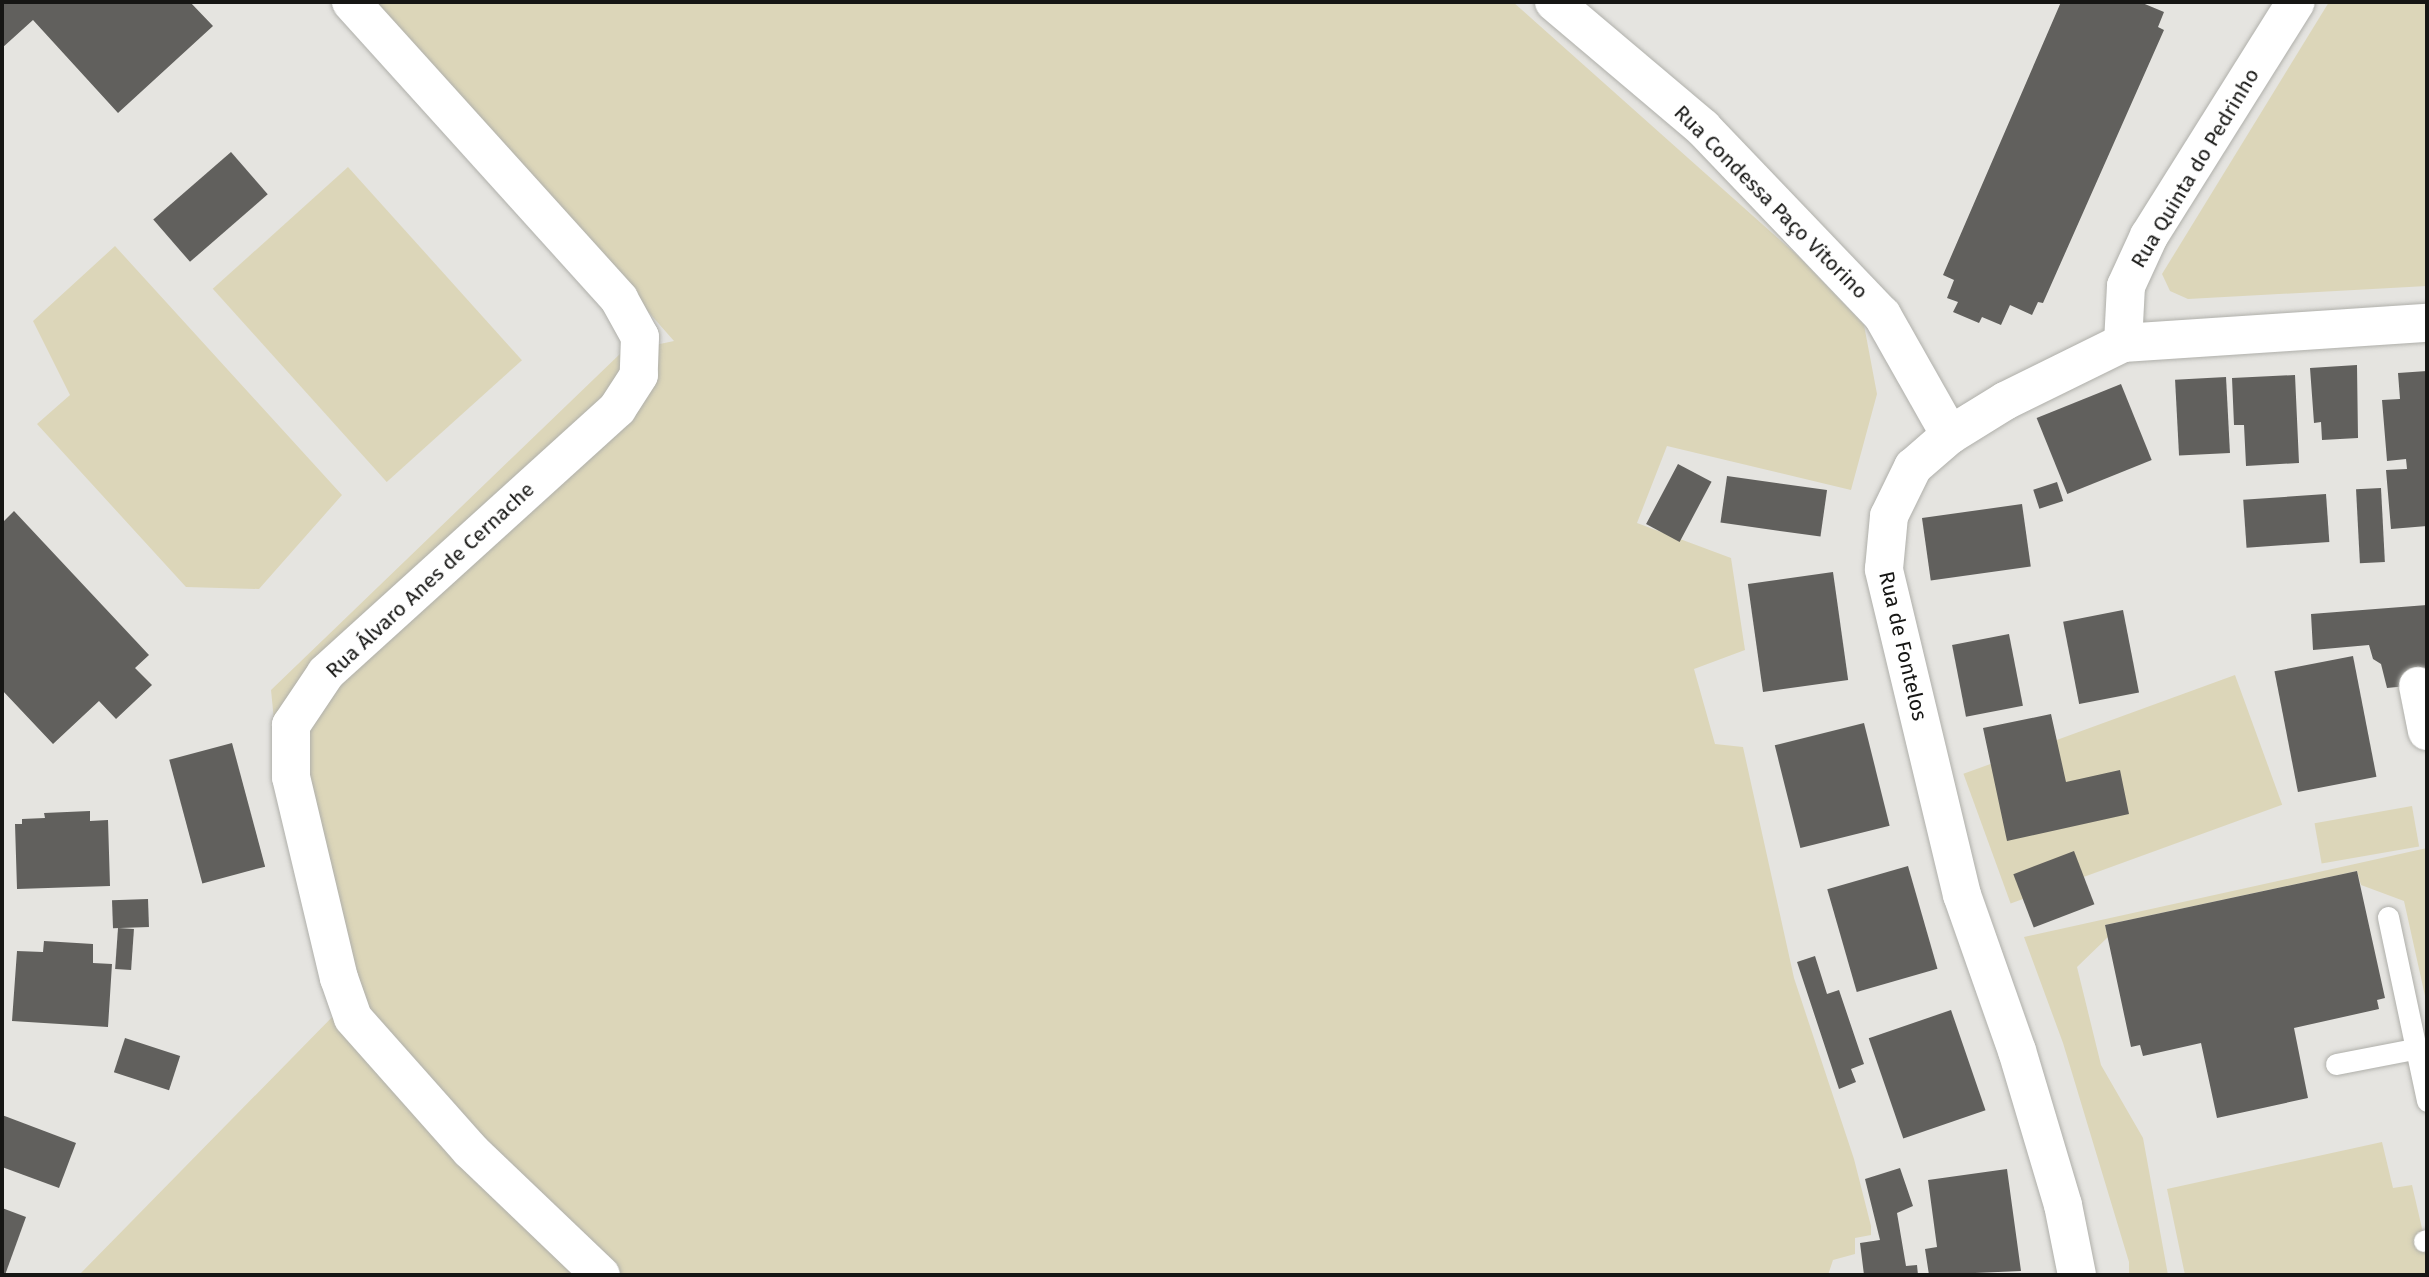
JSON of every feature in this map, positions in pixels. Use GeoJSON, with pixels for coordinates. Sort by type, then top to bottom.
{"type":"FeatureCollection","features":[{"type":"Feature","properties":{"kind":"street","name":"Rua Álvaro Anes de Cernache"},"geometry":{"type":"LineString","coordinates":[[351,2],[619,299],[640,337],[639,376],[617,409],[326,673],[291,725],[291,777],[339,978],[353,1018],[470,1150],[601,1275]]}},
{"type":"Feature","properties":{"kind":"street","name":"Rua Condessa Paço Vitorino"},"geometry":{"type":"LineString","coordinates":[[1554,2],[1703,128],[1882,315],[1950,435]]}},
{"type":"Feature","properties":{"kind":"street","name":"Rua Quinta do Pedrinho"},"geometry":{"type":"LineString","coordinates":[[2123,343],[2126,286],[2149,236],[2296,2]]}},
{"type":"Feature","properties":{"kind":"street","name":"Rua de Fontelos"},"geometry":{"type":"LineString","coordinates":[[2077,1275],[2063,1205],[2017,1051],[1962,895],[1884,569],[1889,516],[1913,467],[1950,435],[2005,401],[2123,343],[2427,323]]}},
{"type":"Feature","properties":{"kind":"street"},"geometry":{"type":"LineString","coordinates":[[2418,686],[2427,731]]}},
{"type":"Feature","properties":{"kind":"lane"},"geometry":{"type":"LineString","coordinates":[[2388,917],[2427,1101]]}},
{"type":"Feature","properties":{"kind":"lane"},"geometry":{"type":"LineString","coordinates":[[2336,1064],[2414,1049]]}},
{"type":"Feature","properties":{"kind":"shaded area"},"geometry":{"type":"Polygon","coordinates":[[[375,2],[1513,2],[1798,256],[1864,325],[1877,394],[1851,490],[1667,446],[1637,523],[1731,558],[1745,650],[1694,669],[1715,744],[1743,747],[1794,978],[1854,1159],[1871,1235],[1855,1238],[1855,1254],[1833,1260],[1828,1275],[79,1275],[341,1008],[275,730],[271,690],[622,352],[674,341],[375,2]]]}},
{"type":"Feature","properties":{"kind":"shaded area"},"geometry":{"type":"Polygon","coordinates":[[[2329,2],[2427,2],[2427,286],[2188,299],[2170,291],[2162,274],[2329,2]]]}},
{"type":"Feature","properties":{"kind":"shaded area"},"geometry":{"type":"Polygon","coordinates":[[[348,167],[522,360],[387,482],[213,289],[348,167]]]}},
{"type":"Feature","properties":{"kind":"shaded area"},"geometry":{"type":"Polygon","coordinates":[[[115,246],[342,495],[259,589],[186,587],[37,424],[70,395],[33,321],[115,246]]]}},
{"type":"Feature","properties":{"kind":"shaded area"},"geometry":{"type":"Polygon","coordinates":[[[2235,675],[2282,805],[2011,904],[1963,774],[2235,675]]]}},
{"type":"Feature","properties":{"kind":"shaded area"},"geometry":{"type":"Polygon","coordinates":[[[2412,806],[2419,846],[2322,864],[2315,823],[2412,806]]]}},
{"type":"Feature","properties":{"kind":"shaded area"},"geometry":{"type":"Polygon","coordinates":[[[2427,848],[2427,1005],[2404,901],[2361,885],[2357,871],[2105,925],[2108,937],[2077,967],[2101,1065],[2143,1138],[2168,1275],[2129,1275],[2129,1262],[2063,1043],[2024,937],[2427,848]]]}},
{"type":"Feature","properties":{"kind":"shaded area"},"geometry":{"type":"Polygon","coordinates":[[[2382,1142],[2393,1188],[2412,1185],[2427,1250],[2427,1275],[2185,1275],[2167,1189],[2382,1142]]]}},
{"type":"Feature","properties":{"kind":"building"},"geometry":{"type":"Polygon","coordinates":[[[2,2],[190,2],[213,26],[118,113],[33,20],[2,48],[2,2]]]}},
{"type":"Feature","properties":{"kind":"building"},"geometry":{"type":"Polygon","coordinates":[[[2061,2],[2140,2],[2164,12],[2158,27],[2164,30],[2043,303],[2038,302],[2032,315],[2010,305],[2001,325],[1982,317],[1979,323],[1953,312],[1958,302],[1947,298],[1954,280],[1943,275],[2061,2]]]}},
{"type":"Feature","properties":{"kind":"building"},"geometry":{"type":"Polygon","coordinates":[[[231,152],[268,194],[190,262],[153,220],[231,152]]]}},
{"type":"Feature","properties":{"kind":"building"},"geometry":{"type":"Polygon","coordinates":[[[2357,365],[2358,438],[2322,440],[2321,422],[2314,423],[2310,368],[2357,365]]]}},
{"type":"Feature","properties":{"kind":"building"},"geometry":{"type":"Polygon","coordinates":[[[2427,371],[2427,526],[2391,529],[2386,470],[2407,469],[2406,459],[2387,461],[2382,400],[2400,399],[2398,373],[2427,371]]]}},
{"type":"Feature","properties":{"kind":"building"},"geometry":{"type":"Polygon","coordinates":[[[2295,375],[2299,463],[2246,466],[2244,425],[2234,425],[2232,378],[2295,375]]]}},
{"type":"Feature","properties":{"kind":"building"},"geometry":{"type":"Polygon","coordinates":[[[2226,377],[2230,453],[2179,456],[2175,380],[2226,377]]]}},
{"type":"Feature","properties":{"kind":"building"},"geometry":{"type":"Polygon","coordinates":[[[2121,384],[2152,460],[2067,494],[2037,418],[2121,384]]]}},
{"type":"Feature","properties":{"kind":"building"},"geometry":{"type":"Polygon","coordinates":[[[1678,464],[1712,482],[1680,542],[1646,524],[1678,464]]]}},
{"type":"Feature","properties":{"kind":"building"},"geometry":{"type":"Polygon","coordinates":[[[1727,476],[1827,490],[1820,537],[1720,523],[1727,476]]]}},
{"type":"Feature","properties":{"kind":"building"},"geometry":{"type":"Polygon","coordinates":[[[2057,482],[2063,501],[2039,509],[2033,490],[2057,482]]]}},
{"type":"Feature","properties":{"kind":"building"},"geometry":{"type":"Polygon","coordinates":[[[2381,488],[2385,562],[2360,563],[2356,489],[2381,488]]]}},
{"type":"Feature","properties":{"kind":"building"},"geometry":{"type":"Polygon","coordinates":[[[2326,494],[2329,542],[2247,548],[2243,500],[2326,494]]]}},
{"type":"Feature","properties":{"kind":"building"},"geometry":{"type":"Polygon","coordinates":[[[2022,504],[2031,566],[1931,580],[1922,518],[2022,504]]]}},
{"type":"Feature","properties":{"kind":"building"},"geometry":{"type":"Polygon","coordinates":[[[14,511],[149,655],[135,668],[152,685],[116,719],[99,701],[53,744],[2,690],[2,523],[14,511]]]}},
{"type":"Feature","properties":{"kind":"building"},"geometry":{"type":"Polygon","coordinates":[[[1833,572],[1848,680],[1763,692],[1748,584],[1833,572]]]}},
{"type":"Feature","properties":{"kind":"building"},"geometry":{"type":"Polygon","coordinates":[[[2427,605],[2427,684],[2387,688],[2381,664],[2373,659],[2369,645],[2313,650],[2311,614],[2427,605]]]}},
{"type":"Feature","properties":{"kind":"building"},"geometry":{"type":"Polygon","coordinates":[[[2123,610],[2139,692],[2079,704],[2063,622],[2123,610]]]}},
{"type":"Feature","properties":{"kind":"building"},"geometry":{"type":"Polygon","coordinates":[[[2009,634],[2023,706],[1966,717],[1952,645],[2009,634]]]}},
{"type":"Feature","properties":{"kind":"building"},"geometry":{"type":"Polygon","coordinates":[[[2353,656],[2376,777],[2298,792],[2274,671],[2353,656]]]}},
{"type":"Feature","properties":{"kind":"building"},"geometry":{"type":"Polygon","coordinates":[[[2051,714],[2066,782],[2120,770],[2129,814],[2007,841],[1983,728],[2051,714]]]}},
{"type":"Feature","properties":{"kind":"building"},"geometry":{"type":"Polygon","coordinates":[[[1864,723],[1890,826],[1800,848],[1775,745],[1864,723]]]}},
{"type":"Feature","properties":{"kind":"building"},"geometry":{"type":"Polygon","coordinates":[[[232,743],[265,867],[202,883],[169,760],[232,743]]]}},
{"type":"Feature","properties":{"kind":"building"},"geometry":{"type":"Polygon","coordinates":[[[90,811],[90,821],[108,820],[110,886],[17,889],[15,824],[22,824],[22,819],[45,818],[44,813],[90,811]]]}},
{"type":"Feature","properties":{"kind":"building"},"geometry":{"type":"Polygon","coordinates":[[[2074,851],[2094,904],[2034,928],[2013,874],[2074,851]]]}},
{"type":"Feature","properties":{"kind":"building"},"geometry":{"type":"Polygon","coordinates":[[[1908,866],[1937,969],[1857,992],[1827,889],[1908,866]]]}},
{"type":"Feature","properties":{"kind":"building"},"geometry":{"type":"Polygon","coordinates":[[[2357,871],[2385,998],[2377,1000],[2379,1009],[2294,1028],[2308,1098],[2217,1118],[2201,1043],[2143,1056],[2140,1045],[2131,1047],[2105,925],[2357,871]]]}},
{"type":"Feature","properties":{"kind":"building"},"geometry":{"type":"Polygon","coordinates":[[[148,899],[149,927],[113,928],[112,900],[148,899]]]}},
{"type":"Feature","properties":{"kind":"building"},"geometry":{"type":"Polygon","coordinates":[[[118,928],[134,929],[131,970],[115,969],[118,928]]]}},
{"type":"Feature","properties":{"kind":"building"},"geometry":{"type":"Polygon","coordinates":[[[44,941],[93,944],[93,963],[112,964],[108,1027],[12,1021],[17,951],[43,952],[44,941]]]}},
{"type":"Feature","properties":{"kind":"building"},"geometry":{"type":"Polygon","coordinates":[[[1815,956],[1827,994],[1839,990],[1864,1064],[1851,1069],[1856,1082],[1839,1089],[1797,962],[1815,956]]]}},
{"type":"Feature","properties":{"kind":"building"},"geometry":{"type":"Polygon","coordinates":[[[1951,1010],[1986,1110],[1903,1139],[1869,1038],[1951,1010]]]}},
{"type":"Feature","properties":{"kind":"building"},"geometry":{"type":"Polygon","coordinates":[[[125,1038],[180,1056],[169,1090],[114,1072],[125,1038]]]}},
{"type":"Feature","properties":{"kind":"building"},"geometry":{"type":"Polygon","coordinates":[[[2,1115],[76,1143],[59,1188],[2,1167],[2,1115]]]}},
{"type":"Feature","properties":{"kind":"building"},"geometry":{"type":"Polygon","coordinates":[[[1900,1168],[1913,1206],[1897,1213],[1906,1266],[1917,1265],[1918,1275],[1864,1275],[1860,1243],[1880,1240],[1865,1179],[1900,1168]]]}},
{"type":"Feature","properties":{"kind":"building"},"geometry":{"type":"Polygon","coordinates":[[[2007,1169],[2021,1271],[1929,1275],[1925,1249],[1937,1247],[1928,1180],[2007,1169]]]}},
{"type":"Feature","properties":{"kind":"building"},"geometry":{"type":"Polygon","coordinates":[[[2,1208],[26,1217],[5,1275],[2,1275],[2,1208]]]}}]}
